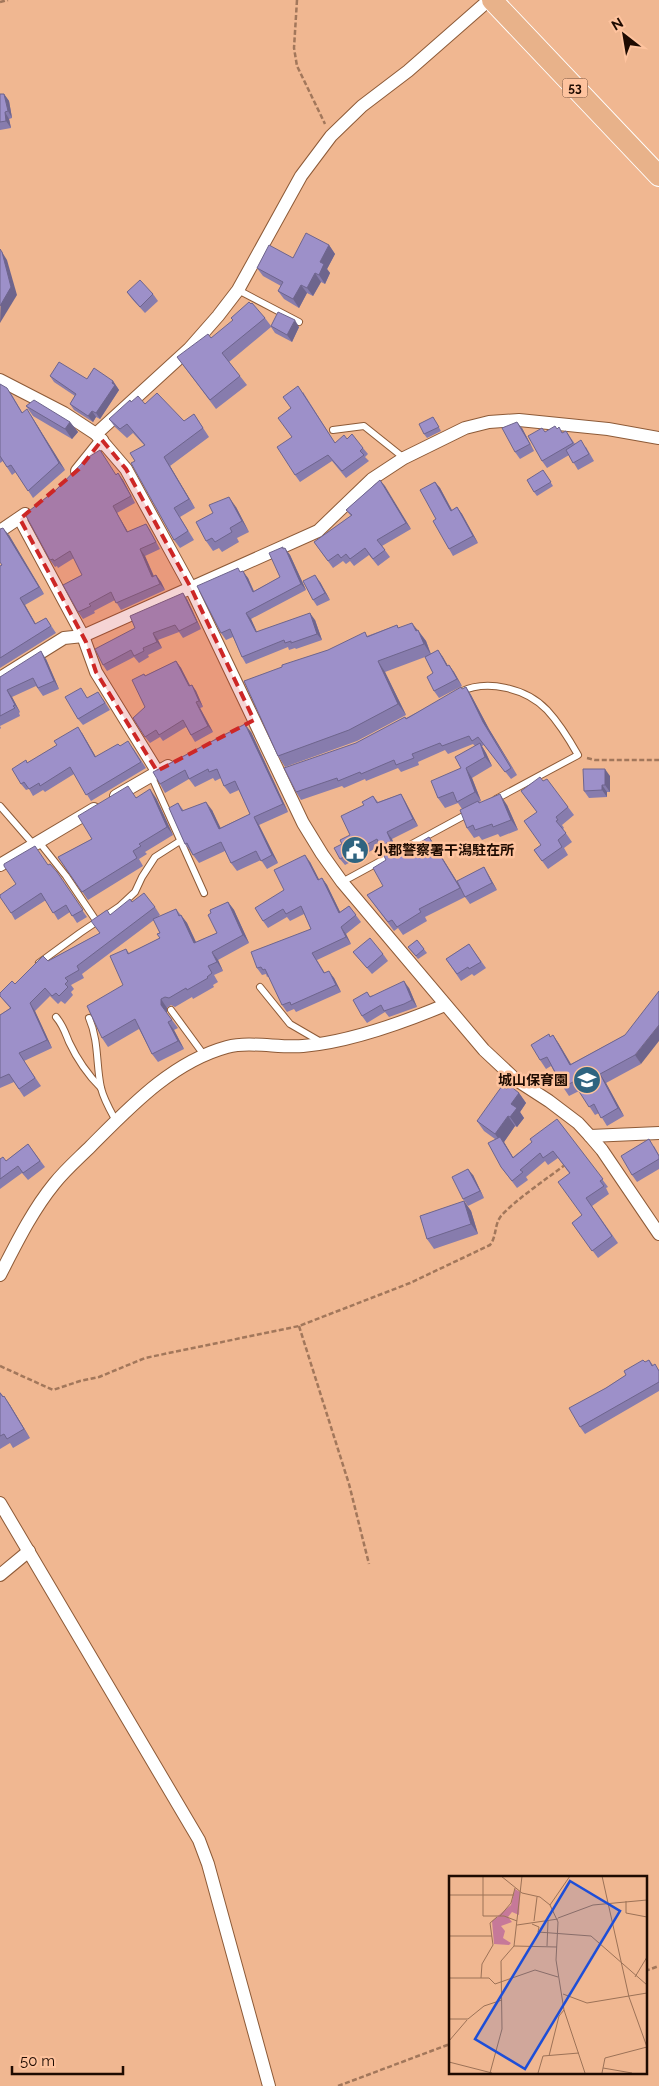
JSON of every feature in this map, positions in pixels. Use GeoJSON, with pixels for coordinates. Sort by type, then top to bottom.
{"type":"FeatureCollection","features":[{"type":"Feature","properties":{"kind":"main road","name":"53"},"geometry":{"type":"LineString","coordinates":[[490,0],[659,176]]}},
{"type":"Feature","properties":{"kind":"street"},"geometry":{"type":"LineString","coordinates":[[66,481],[78,469],[99,437],[188,349],[238,290],[301,176],[331,136],[362,106],[408,71],[490,0]]}},
{"type":"Feature","properties":{"kind":"street"},"geometry":{"type":"LineString","coordinates":[[0,380],[64,413],[99,437],[126,469],[192,588],[249,722],[284,773],[308,831],[342,882],[484,1050],[515,1079],[578,1123],[590,1136],[602,1150],[659,1234]]}},
{"type":"Feature","properties":{"kind":"street"},"geometry":{"type":"LineString","coordinates":[[0,678],[64,638],[84,636],[318,531],[372,479],[404,458],[465,428],[489,422],[529,421],[608,429],[659,438]]}},
{"type":"Feature","properties":{"kind":"street"},"geometry":{"type":"LineString","coordinates":[[0,531],[20,519],[33,508]]}},
{"type":"Feature","properties":{"kind":"street"},"geometry":{"type":"LineString","coordinates":[[20,519],[84,636],[96,672],[154,773]]}},
{"type":"Feature","properties":{"kind":"street"},"geometry":{"type":"LineString","coordinates":[[0,865],[175,762]]}},
{"type":"Feature","properties":{"kind":"street"},"geometry":{"type":"LineString","coordinates":[[0,1275],[33,1215],[55,1183],[146,1092],[204,1055],[229,1046],[304,1046],[323,1043],[404,1021],[445,1005]]}},
{"type":"Feature","properties":{"kind":"street"},"geometry":{"type":"LineString","coordinates":[[590,1136],[659,1133]]}},
{"type":"Feature","properties":{"kind":"street"},"geometry":{"type":"LineString","coordinates":[[0,1503],[199,1840],[208,1864],[269,2086]]}},
{"type":"Feature","properties":{"kind":"street"},"geometry":{"type":"LineString","coordinates":[[0,1575],[29,1551]]}},
{"type":"Feature","properties":{"kind":"lane"},"geometry":{"type":"LineString","coordinates":[[238,290],[299,322]]}},
{"type":"Feature","properties":{"kind":"lane"},"geometry":{"type":"LineString","coordinates":[[333,430],[364,426],[404,458]]}},
{"type":"Feature","properties":{"kind":"lane"},"geometry":{"type":"LineString","coordinates":[[457,694],[481,685],[500,686],[528,697],[546,709],[564,731],[578,755],[485,805]]}},
{"type":"Feature","properties":{"kind":"lane"},"geometry":{"type":"LineString","coordinates":[[154,773],[180,841],[204,893]]}},
{"type":"Feature","properties":{"kind":"lane"},"geometry":{"type":"LineString","coordinates":[[0,806],[37,843],[66,876],[97,922]]}},
{"type":"Feature","properties":{"kind":"lane"},"geometry":{"type":"LineString","coordinates":[[342,882],[477,810]]}},
{"type":"Feature","properties":{"kind":"lane"},"geometry":{"type":"LineString","coordinates":[[34,968],[120,906],[135,892],[155,857],[180,841]]}},
{"type":"Feature","properties":{"kind":"lane"},"geometry":{"type":"LineString","coordinates":[[260,987],[290,1024],[323,1043]]}},
{"type":"Feature","properties":{"kind":"lane"},"geometry":{"type":"LineString","coordinates":[[171,1010],[204,1055]]}},
{"type":"Feature","properties":{"kind":"lane"},"geometry":{"type":"LineString","coordinates":[[56,1017],[64,1026],[70,1042],[89,1076],[101,1088]]}},
{"type":"Feature","properties":{"kind":"lane"},"geometry":{"type":"LineString","coordinates":[[90,1018],[95,1031],[101,1088],[106,1104],[116,1121]]}},
{"type":"Feature","properties":{"kind":"path"},"geometry":{"type":"LineString","coordinates":[[0,2],[8,0]]}},
{"type":"Feature","properties":{"kind":"path"},"geometry":{"type":"LineString","coordinates":[[298,0],[294,48],[297,66],[331,136]]}},
{"type":"Feature","properties":{"kind":"path"},"geometry":{"type":"LineString","coordinates":[[578,755],[596,760],[659,760]]}},
{"type":"Feature","properties":{"kind":"path"},"geometry":{"type":"LineString","coordinates":[[0,1366],[53,1390],[99,1377],[145,1358],[299,1326],[410,1283],[490,1245],[495,1238],[497,1223],[507,1210],[569,1162]]}},
{"type":"Feature","properties":{"kind":"path"},"geometry":{"type":"LineString","coordinates":[[299,1326],[348,1484],[369,1564]]}},
{"type":"Feature","properties":{"kind":"path"},"geometry":{"type":"LineString","coordinates":[[646,1972],[659,1966]]}},
{"type":"Feature","properties":{"kind":"path"},"geometry":{"type":"LineString","coordinates":[[338,2086],[449,2044]]}},
{"type":"Feature","properties":{"kind":"highlighted area"},"geometry":{"type":"Polygon","coordinates":[[[102,440],[126,469],[191,588],[254,720],[157,771],[96,672],[86,642],[20,519],[79,469],[102,440]]]}},
{"type":"Feature","properties":{"kind":"building"},"geometry":{"type":"Polygon","coordinates":[[[0,94],[4,94],[8,111],[5,112],[6,121],[0,122],[0,94]]]}},
{"type":"Feature","properties":{"kind":"building"},"geometry":{"type":"Polygon","coordinates":[[[306,233],[329,245],[320,262],[324,264],[319,275],[315,273],[307,288],[301,285],[293,299],[278,291],[283,282],[257,268],[269,245],[293,258],[306,233]]]}},
{"type":"Feature","properties":{"kind":"building"},"geometry":{"type":"Polygon","coordinates":[[[0,249],[11,287],[0,306],[0,249]]]}},
{"type":"Feature","properties":{"kind":"building"},"geometry":{"type":"Polygon","coordinates":[[[140,280],[153,294],[140,307],[127,292],[140,280]]]}},
{"type":"Feature","properties":{"kind":"building"},"geometry":{"type":"Polygon","coordinates":[[[249,302],[265,318],[222,353],[240,376],[210,400],[177,357],[208,334],[211,338],[233,320],[231,318],[249,302]]]}},
{"type":"Feature","properties":{"kind":"building"},"geometry":{"type":"Polygon","coordinates":[[[278,312],[295,320],[287,335],[271,326],[278,312]]]}},
{"type":"Feature","properties":{"kind":"building"},"geometry":{"type":"Polygon","coordinates":[[[59,362],[87,379],[94,368],[113,381],[112,383],[115,385],[96,413],[92,411],[88,416],[70,404],[76,394],[50,376],[59,362]]]}},
{"type":"Feature","properties":{"kind":"building"},"geometry":{"type":"Polygon","coordinates":[[[0,384],[7,388],[22,413],[27,409],[59,463],[28,491],[11,465],[7,467],[0,456],[0,384]]]}},
{"type":"Feature","properties":{"kind":"building"},"geometry":{"type":"Polygon","coordinates":[[[298,386],[335,443],[344,435],[347,439],[352,434],[363,448],[360,451],[364,455],[342,471],[328,455],[295,475],[277,447],[292,437],[278,418],[291,408],[283,397],[298,386]]]}},
{"type":"Feature","properties":{"kind":"building"},"geometry":{"type":"Polygon","coordinates":[[[157,393],[184,421],[194,414],[203,428],[164,457],[189,499],[174,508],[188,531],[174,540],[131,463],[135,461],[130,453],[145,445],[127,424],[120,429],[109,419],[130,400],[131,402],[138,396],[145,404],[157,393]]]}},
{"type":"Feature","properties":{"kind":"building"},"geometry":{"type":"Polygon","coordinates":[[[34,400],[70,422],[65,429],[26,406],[34,400]]]}},
{"type":"Feature","properties":{"kind":"building"},"geometry":{"type":"Polygon","coordinates":[[[433,417],[439,427],[424,434],[419,424],[433,417]]]}},
{"type":"Feature","properties":{"kind":"building"},"geometry":{"type":"Polygon","coordinates":[[[517,422],[530,444],[515,452],[502,428],[517,422]]]}},
{"type":"Feature","properties":{"kind":"building"},"geometry":{"type":"Polygon","coordinates":[[[555,426],[557,429],[559,427],[562,433],[566,431],[573,443],[542,461],[528,436],[542,428],[545,432],[555,426]]]}},
{"type":"Feature","properties":{"kind":"building"},"geometry":{"type":"Polygon","coordinates":[[[581,440],[589,454],[573,463],[566,450],[581,440]]]}},
{"type":"Feature","properties":{"kind":"building"},"geometry":{"type":"Polygon","coordinates":[[[100,450],[116,475],[118,473],[131,496],[113,506],[127,532],[146,524],[156,542],[140,549],[152,577],[156,575],[160,584],[116,603],[111,592],[89,604],[91,606],[78,612],[63,585],[82,575],[70,551],[54,561],[53,559],[50,560],[25,514],[56,490],[87,458],[100,450]]]}},
{"type":"Feature","properties":{"kind":"building"},"geometry":{"type":"Polygon","coordinates":[[[543,470],[551,482],[534,492],[527,480],[543,470]]]}},
{"type":"Feature","properties":{"kind":"building"},"geometry":{"type":"Polygon","coordinates":[[[380,480],[406,523],[377,540],[385,550],[373,559],[365,548],[350,559],[346,554],[341,558],[338,554],[328,561],[314,542],[352,515],[346,510],[380,480]]]}},
{"type":"Feature","properties":{"kind":"building"},"geometry":{"type":"Polygon","coordinates":[[[435,482],[451,511],[457,507],[473,536],[449,549],[433,521],[436,519],[420,490],[435,482]]]}},
{"type":"Feature","properties":{"kind":"building"},"geometry":{"type":"Polygon","coordinates":[[[229,497],[242,521],[230,528],[232,532],[215,542],[212,538],[206,541],[196,522],[213,513],[209,505],[229,497]]]}},
{"type":"Feature","properties":{"kind":"building"},"geometry":{"type":"Polygon","coordinates":[[[3,528],[39,587],[20,598],[35,624],[46,618],[51,626],[0,658],[0,566],[2,565],[0,562],[0,529],[3,528]]]}},
{"type":"Feature","properties":{"kind":"building"},"geometry":{"type":"Polygon","coordinates":[[[283,547],[301,584],[246,613],[256,632],[310,613],[317,634],[291,643],[291,641],[285,643],[284,640],[242,657],[230,629],[221,633],[197,586],[238,568],[240,572],[243,571],[253,592],[280,577],[269,553],[283,547]]]}},
{"type":"Feature","properties":{"kind":"building"},"geometry":{"type":"Polygon","coordinates":[[[315,575],[325,593],[313,600],[303,581],[315,575]]]}},
{"type":"Feature","properties":{"kind":"building"},"geometry":{"type":"Polygon","coordinates":[[[183,593],[197,622],[179,631],[175,625],[153,633],[157,642],[143,648],[144,651],[134,656],[131,650],[103,665],[95,649],[135,628],[130,616],[183,593]]]}},
{"type":"Feature","properties":{"kind":"building"},"geometry":{"type":"Polygon","coordinates":[[[412,623],[416,631],[418,630],[424,644],[378,661],[398,704],[349,730],[278,756],[244,681],[282,667],[282,665],[328,650],[365,632],[367,637],[397,625],[398,628],[412,623]]]}},
{"type":"Feature","properties":{"kind":"building"},"geometry":{"type":"Polygon","coordinates":[[[438,650],[457,679],[434,691],[427,677],[433,673],[425,657],[438,650]]]}},
{"type":"Feature","properties":{"kind":"building"},"geometry":{"type":"Polygon","coordinates":[[[41,651],[54,681],[38,688],[33,678],[7,690],[15,708],[0,716],[0,677],[41,651]]]}},
{"type":"Feature","properties":{"kind":"building"},"geometry":{"type":"Polygon","coordinates":[[[176,661],[189,686],[192,685],[199,701],[196,702],[208,726],[191,735],[183,720],[159,735],[156,730],[145,737],[133,718],[145,707],[132,680],[176,661]]]}},
{"type":"Feature","properties":{"kind":"building"},"geometry":{"type":"Polygon","coordinates":[[[461,687],[462,689],[466,687],[483,722],[511,768],[505,772],[478,737],[472,741],[469,736],[442,746],[440,743],[412,754],[414,758],[396,765],[394,760],[361,774],[360,772],[338,781],[337,778],[296,792],[284,768],[356,743],[405,717],[406,719],[461,687]]]}},
{"type":"Feature","properties":{"kind":"building"},"geometry":{"type":"Polygon","coordinates":[[[81,688],[87,698],[98,692],[105,703],[78,719],[65,697],[81,688]]]}},
{"type":"Feature","properties":{"kind":"building"},"geometry":{"type":"Polygon","coordinates":[[[245,724],[283,804],[254,817],[272,855],[261,861],[256,851],[231,863],[221,842],[193,855],[187,843],[185,844],[169,808],[178,803],[182,811],[206,802],[219,829],[250,814],[235,781],[224,786],[217,769],[209,772],[208,769],[189,779],[185,770],[160,784],[153,772],[245,724]]]}},
{"type":"Feature","properties":{"kind":"building"},"geometry":{"type":"Polygon","coordinates":[[[78,727],[95,757],[118,744],[120,746],[128,741],[141,762],[86,795],[70,767],[40,786],[39,783],[29,789],[24,782],[21,784],[12,769],[26,760],[27,763],[57,745],[54,741],[78,727]]]}},
{"type":"Feature","properties":{"kind":"building"},"geometry":{"type":"Polygon","coordinates":[[[480,743],[485,757],[466,768],[475,792],[457,802],[453,792],[438,798],[431,781],[461,768],[455,757],[480,743]]]}},
{"type":"Feature","properties":{"kind":"building"},"geometry":{"type":"Polygon","coordinates":[[[583,769],[605,769],[605,785],[602,785],[602,790],[584,791],[583,769]]]}},
{"type":"Feature","properties":{"kind":"building"},"geometry":{"type":"Polygon","coordinates":[[[540,777],[543,781],[547,779],[568,807],[556,817],[558,820],[556,821],[566,833],[558,840],[562,847],[542,861],[534,850],[541,845],[524,821],[537,812],[521,791],[540,777]]]}},
{"type":"Feature","properties":{"kind":"building"},"geometry":{"type":"Polygon","coordinates":[[[128,786],[136,798],[150,789],[167,827],[139,844],[141,846],[133,851],[137,858],[82,892],[58,857],[92,839],[78,816],[128,786]]]}},
{"type":"Feature","properties":{"kind":"building"},"geometry":{"type":"Polygon","coordinates":[[[401,794],[413,819],[387,832],[391,841],[380,846],[377,839],[340,859],[334,848],[342,844],[340,840],[350,835],[341,816],[364,805],[362,802],[373,796],[377,803],[401,794]]]}},
{"type":"Feature","properties":{"kind":"building"},"geometry":{"type":"Polygon","coordinates":[[[500,794],[511,820],[493,827],[492,824],[475,830],[473,825],[467,828],[460,810],[478,801],[479,803],[500,794]]]}},
{"type":"Feature","properties":{"kind":"building"},"geometry":{"type":"Polygon","coordinates":[[[429,837],[460,888],[419,909],[421,912],[397,927],[392,920],[388,922],[367,895],[383,886],[373,868],[386,860],[383,854],[393,848],[397,856],[429,837]]]}},
{"type":"Feature","properties":{"kind":"building"},"geometry":{"type":"Polygon","coordinates":[[[35,846],[48,865],[50,864],[57,872],[83,910],[72,916],[66,905],[53,913],[41,893],[11,913],[0,895],[16,884],[4,864],[35,846]]]}},
{"type":"Feature","properties":{"kind":"building"},"geometry":{"type":"Polygon","coordinates":[[[305,855],[318,880],[322,878],[339,913],[349,906],[356,915],[341,927],[346,937],[312,953],[324,973],[329,971],[336,985],[291,1005],[290,1002],[282,1005],[265,969],[257,968],[251,952],[311,929],[301,906],[286,914],[283,909],[263,921],[255,908],[284,890],[274,870],[305,855]]]}},
{"type":"Feature","properties":{"kind":"building"},"geometry":{"type":"Polygon","coordinates":[[[484,867],[492,883],[465,897],[457,881],[484,867]]]}},
{"type":"Feature","properties":{"kind":"building"},"geometry":{"type":"Polygon","coordinates":[[[144,893],[155,907],[77,966],[79,970],[65,978],[68,981],[65,984],[68,987],[59,996],[56,993],[52,996],[45,988],[30,1003],[47,1040],[19,1053],[35,1078],[19,1089],[9,1074],[0,1078],[0,1015],[11,1008],[0,996],[0,993],[12,981],[15,984],[43,956],[48,961],[100,933],[91,921],[107,910],[110,915],[130,899],[132,902],[144,893]]]}},
{"type":"Feature","properties":{"kind":"building"},"geometry":{"type":"Polygon","coordinates":[[[228,902],[243,935],[212,952],[217,962],[208,966],[212,973],[208,978],[187,990],[186,988],[169,998],[161,999],[161,1005],[172,1020],[168,1022],[178,1041],[152,1054],[135,1019],[102,1038],[87,1006],[123,985],[110,956],[126,949],[128,954],[160,938],[157,934],[160,933],[153,919],[176,909],[179,916],[181,915],[194,943],[217,933],[208,915],[211,913],[210,910],[228,902]]]}},
{"type":"Feature","properties":{"kind":"building"},"geometry":{"type":"Polygon","coordinates":[[[370,938],[383,954],[367,968],[353,952],[370,938]]]}},
{"type":"Feature","properties":{"kind":"building"},"geometry":{"type":"Polygon","coordinates":[[[417,940],[424,949],[416,956],[408,947],[417,940]]]}},
{"type":"Feature","properties":{"kind":"building"},"geometry":{"type":"Polygon","coordinates":[[[469,944],[481,962],[457,974],[446,959],[469,944]]]}},
{"type":"Feature","properties":{"kind":"building"},"geometry":{"type":"Polygon","coordinates":[[[404,981],[412,1000],[384,1011],[381,1005],[362,1016],[353,1000],[367,992],[370,997],[404,981]]]}},
{"type":"Feature","properties":{"kind":"building"},"geometry":{"type":"Polygon","coordinates":[[[659,991],[659,1025],[635,1055],[600,1074],[618,1108],[601,1118],[594,1104],[589,1107],[573,1082],[563,1087],[547,1057],[540,1060],[531,1045],[549,1034],[550,1037],[553,1035],[570,1065],[625,1035],[659,991]]]}},
{"type":"Feature","properties":{"kind":"building"},"geometry":{"type":"Polygon","coordinates":[[[509,1085],[519,1093],[511,1104],[517,1108],[510,1117],[508,1116],[495,1134],[477,1121],[502,1086],[507,1089],[509,1085]]]}},
{"type":"Feature","properties":{"kind":"building"},"geometry":{"type":"Polygon","coordinates":[[[557,1119],[603,1179],[600,1181],[604,1186],[586,1198],[612,1236],[592,1251],[572,1223],[582,1215],[558,1182],[570,1173],[553,1151],[543,1158],[540,1153],[520,1170],[523,1172],[512,1181],[501,1167],[488,1143],[500,1137],[513,1158],[532,1142],[530,1139],[557,1119]]]}},
{"type":"Feature","properties":{"kind":"building"},"geometry":{"type":"Polygon","coordinates":[[[649,1139],[659,1159],[632,1175],[621,1156],[649,1139]]]}},
{"type":"Feature","properties":{"kind":"building"},"geometry":{"type":"Polygon","coordinates":[[[28,1144],[40,1161],[23,1173],[18,1166],[0,1179],[0,1159],[3,1157],[6,1161],[28,1144]]]}},
{"type":"Feature","properties":{"kind":"building"},"geometry":{"type":"Polygon","coordinates":[[[468,1169],[480,1191],[463,1199],[452,1177],[468,1169]]]}},
{"type":"Feature","properties":{"kind":"building"},"geometry":{"type":"Polygon","coordinates":[[[464,1201],[471,1224],[427,1239],[420,1216],[464,1201]]]}},
{"type":"Feature","properties":{"kind":"building"},"geometry":{"type":"Polygon","coordinates":[[[643,1360],[645,1362],[649,1360],[652,1366],[655,1364],[659,1371],[659,1382],[580,1427],[569,1408],[606,1388],[626,1375],[624,1371],[643,1360]]]}},
{"type":"Feature","properties":{"kind":"building"},"geometry":{"type":"Polygon","coordinates":[[[0,1393],[4,1396],[24,1429],[7,1439],[4,1434],[0,1436],[0,1393]]]}},
{"type":"Feature","properties":{"kind":"place","name":"小郡警察署干潟駐在所"},"geometry":{"type":"Point","coordinates":[355,850]}},
{"type":"Feature","properties":{"kind":"place","name":"城山保育園"},"geometry":{"type":"Point","coordinates":[587,1080]}}]}
